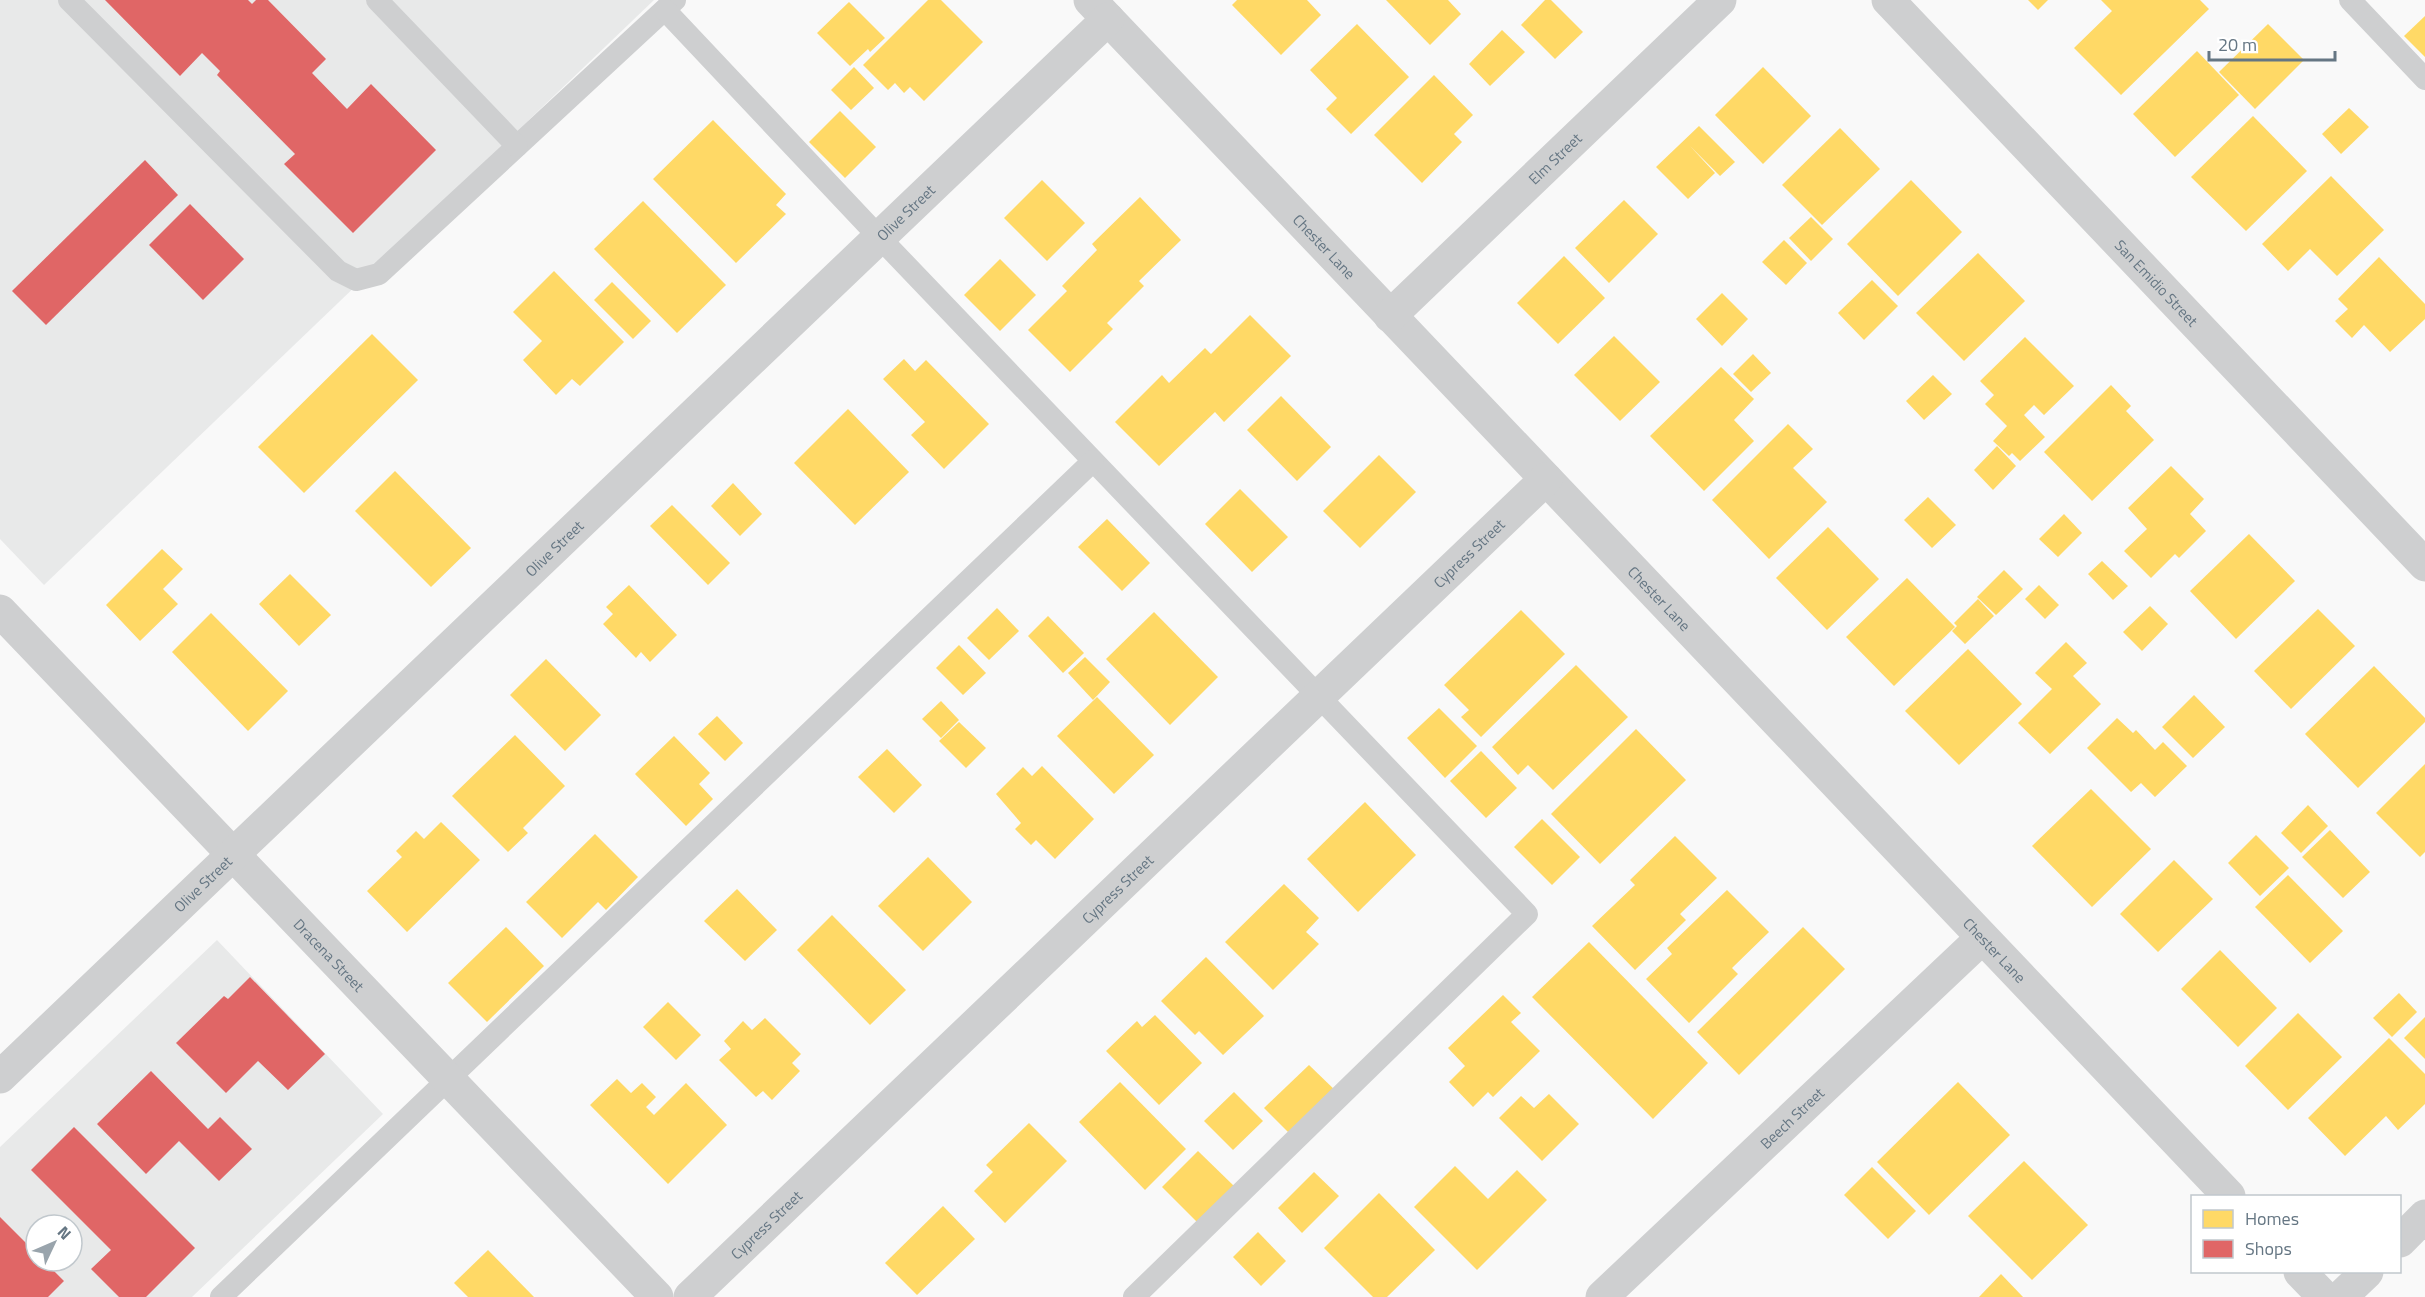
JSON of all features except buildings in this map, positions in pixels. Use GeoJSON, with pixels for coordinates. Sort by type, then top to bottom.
{"type":"FeatureCollection","features":[{"type":"Feature","properties":{"kind":"street","name":"Elm Street"},"geometry":{"type":"LineString","coordinates":[[1390,316],[1720,0]]}},
{"type":"Feature","properties":{"kind":"street","name":"San Emidio Street"},"geometry":{"type":"LineString","coordinates":[[1888,0],[2425,565]]}},
{"type":"Feature","properties":{"kind":"street","name":"Chester Lane"},"geometry":{"type":"LineString","coordinates":[[1099,9],[2227,1195]]}},
{"type":"Feature","properties":{"kind":"street","name":"Olive Street"},"geometry":{"type":"LineString","coordinates":[[0,1077],[879,237],[1099,9]]}},
{"type":"Feature","properties":{"kind":"street","name":"Cypress Street"},"geometry":{"type":"LineString","coordinates":[[690,1297],[1545,479]]}},
{"type":"Feature","properties":{"kind":"street","name":"Dracena Street"},"geometry":{"type":"LineString","coordinates":[[0,612],[657,1297]]}},
{"type":"Feature","properties":{"kind":"street","name":"Beech Street"},"geometry":{"type":"LineString","coordinates":[[1602,1297],[1982,938]]}},
{"type":"Feature","properties":{"kind":"street"},"geometry":{"type":"LineString","coordinates":[[2401,1240],[2425,1216]]}},
{"type":"Feature","properties":{"kind":"street"},"geometry":{"type":"LineString","coordinates":[[2301,1273],[2325,1297]]}},
{"type":"Feature","properties":{"kind":"street"},"geometry":{"type":"LineString","coordinates":[[2341,1297],[2366,1273]]}},
{"type":"Feature","properties":{"kind":"lane"},"geometry":{"type":"LineString","coordinates":[[69,0],[338,271],[356,280],[379,274],[670,5],[879,237],[1527,914],[1134,1297]]}},
{"type":"Feature","properties":{"kind":"lane"},"geometry":{"type":"LineString","coordinates":[[377,0],[517,146]]}},
{"type":"Feature","properties":{"kind":"lane"},"geometry":{"type":"LineString","coordinates":[[2350,0],[2425,79]]}},
{"type":"Feature","properties":{"kind":"lane"},"geometry":{"type":"LineString","coordinates":[[221,1297],[1094,461]]}},
{"type":"Feature","properties":{"kind":"shaded area"},"geometry":{"type":"Polygon","coordinates":[[[0,0],[654,0],[44,585],[0,539],[0,0]]]}},
{"type":"Feature","properties":{"kind":"shaded area"},"geometry":{"type":"Polygon","coordinates":[[[217,940],[383,1114],[192,1297],[0,1297],[0,1147],[217,940]]]}}]}
